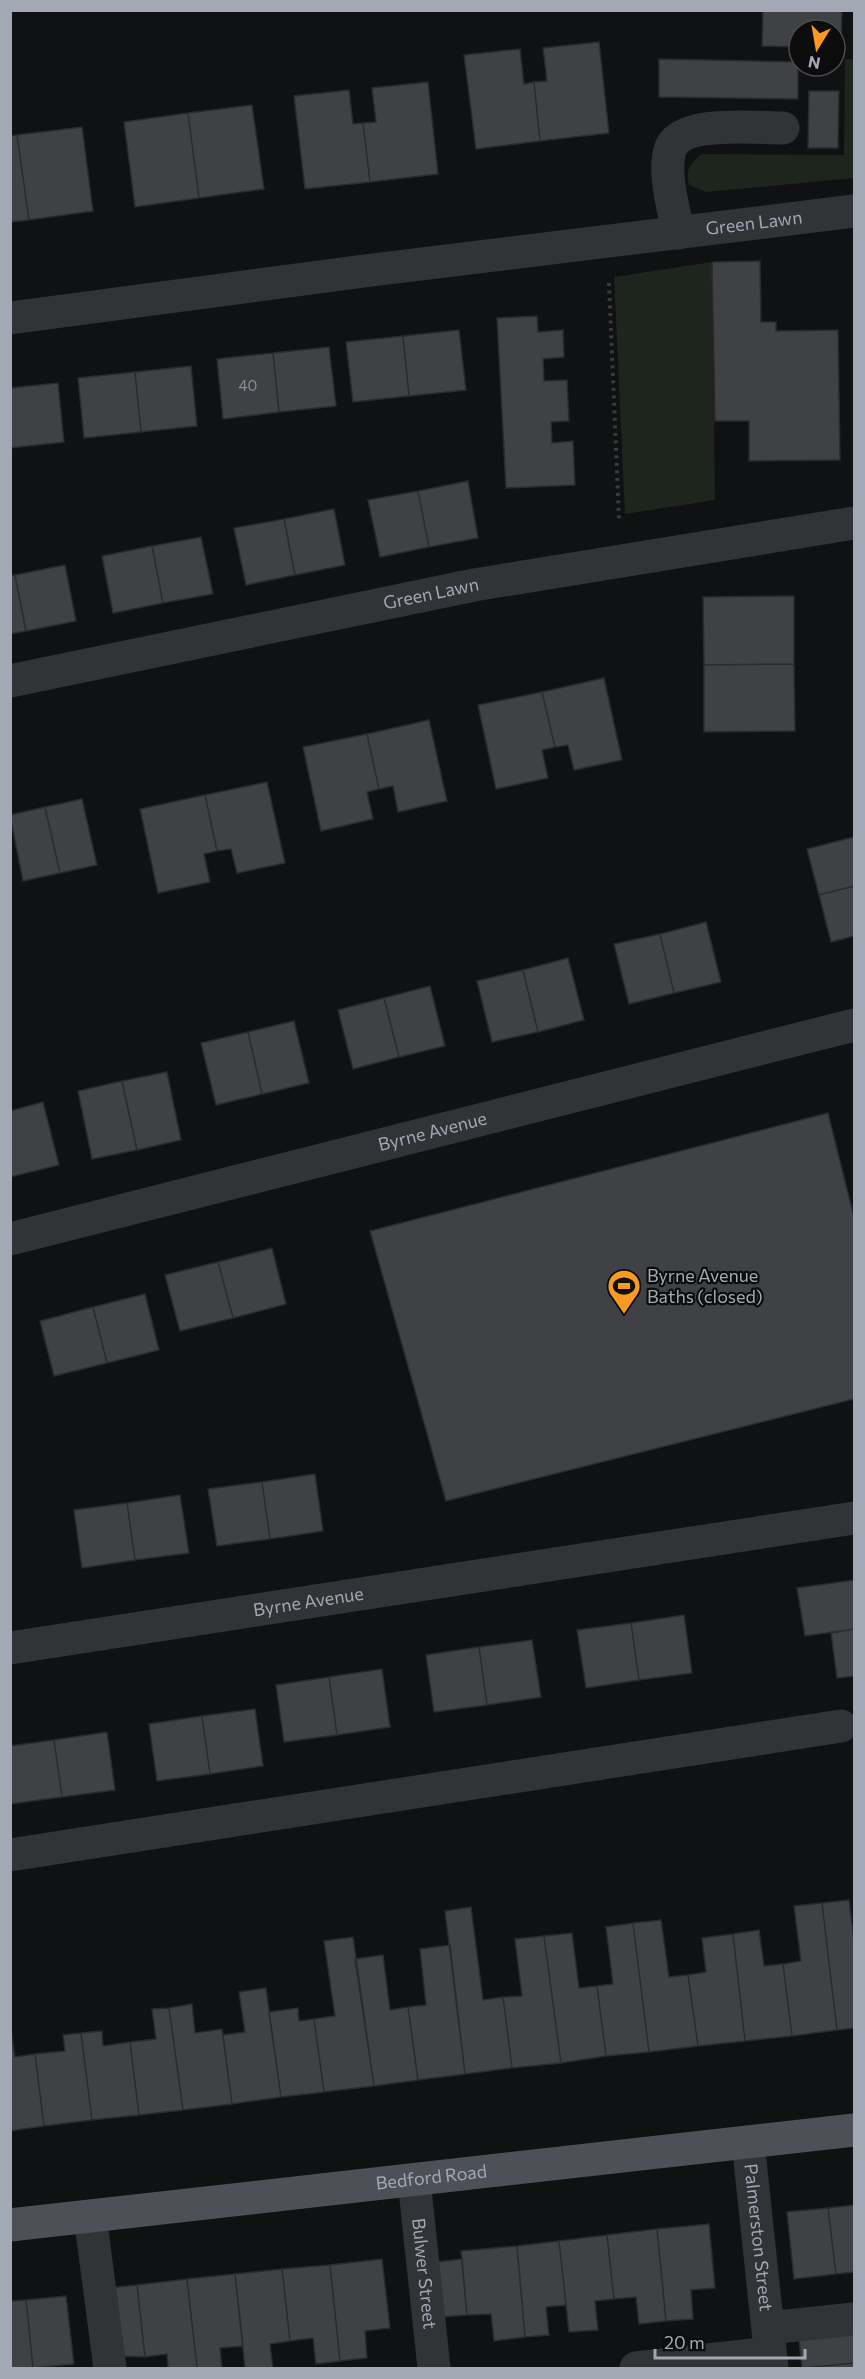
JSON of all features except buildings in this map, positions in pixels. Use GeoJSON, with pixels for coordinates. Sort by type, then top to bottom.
{"type":"FeatureCollection","features":[{"type":"Feature","properties":{"kind":"main road","name":"Bedford Road"},"geometry":{"type":"LineString","coordinates":[[10,2226],[855,2130]]}},
{"type":"Feature","properties":{"kind":"street"},"geometry":{"type":"LineString","coordinates":[[678,233],[668,180],[670,149],[680,136],[700,128],[783,128]]}},
{"type":"Feature","properties":{"kind":"street","name":"Green Lawn"},"geometry":{"type":"LineString","coordinates":[[10,318],[855,212]]}},
{"type":"Feature","properties":{"kind":"street","name":"Green Lawn"},"geometry":{"type":"LineString","coordinates":[[10,681],[474,585],[855,523]]}},
{"type":"Feature","properties":{"kind":"street","name":"Byrne Avenue"},"geometry":{"type":"LineString","coordinates":[[10,1239],[855,1025]]}},
{"type":"Feature","properties":{"kind":"street","name":"Byrne Avenue"},"geometry":{"type":"LineString","coordinates":[[10,1648],[855,1518]]}},
{"type":"Feature","properties":{"kind":"street"},"geometry":{"type":"LineString","coordinates":[[10,1856],[841,1726]]}},
{"type":"Feature","properties":{"kind":"street","name":"Palmerston Street"},"geometry":{"type":"LineString","coordinates":[[748,2142],[770,2350]]}},
{"type":"Feature","properties":{"kind":"street","name":"Bulwer Street"},"geometry":{"type":"LineString","coordinates":[[414,2180],[434,2368]]}},
{"type":"Feature","properties":{"kind":"street"},"geometry":{"type":"LineString","coordinates":[[90,2216],[110,2368]]}},
{"type":"Feature","properties":{"kind":"street"},"geometry":{"type":"LineString","coordinates":[[636,2368],[770,2350],[855,2319]]}},
{"type":"Feature","properties":{"kind":"path"},"geometry":{"type":"LineString","coordinates":[[607,242],[621,561]]}},
{"type":"Feature","properties":{"kind":"shaded area"},"geometry":{"type":"Polygon","coordinates":[[[847,59],[854,59],[854,178],[706,192],[689,185],[689,168],[701,154],[844,155],[845,78],[847,78],[847,59]]]}},
{"type":"Feature","properties":{"kind":"shaded area"},"geometry":{"type":"Polygon","coordinates":[[[712,262],[715,500],[625,514],[614,277],[712,262]]]}},
{"type":"Feature","properties":{"kind":"place","name":"Byrne Avenue Baths (closed)"},"geometry":{"type":"Point","coordinates":[624,1315]}}]}
